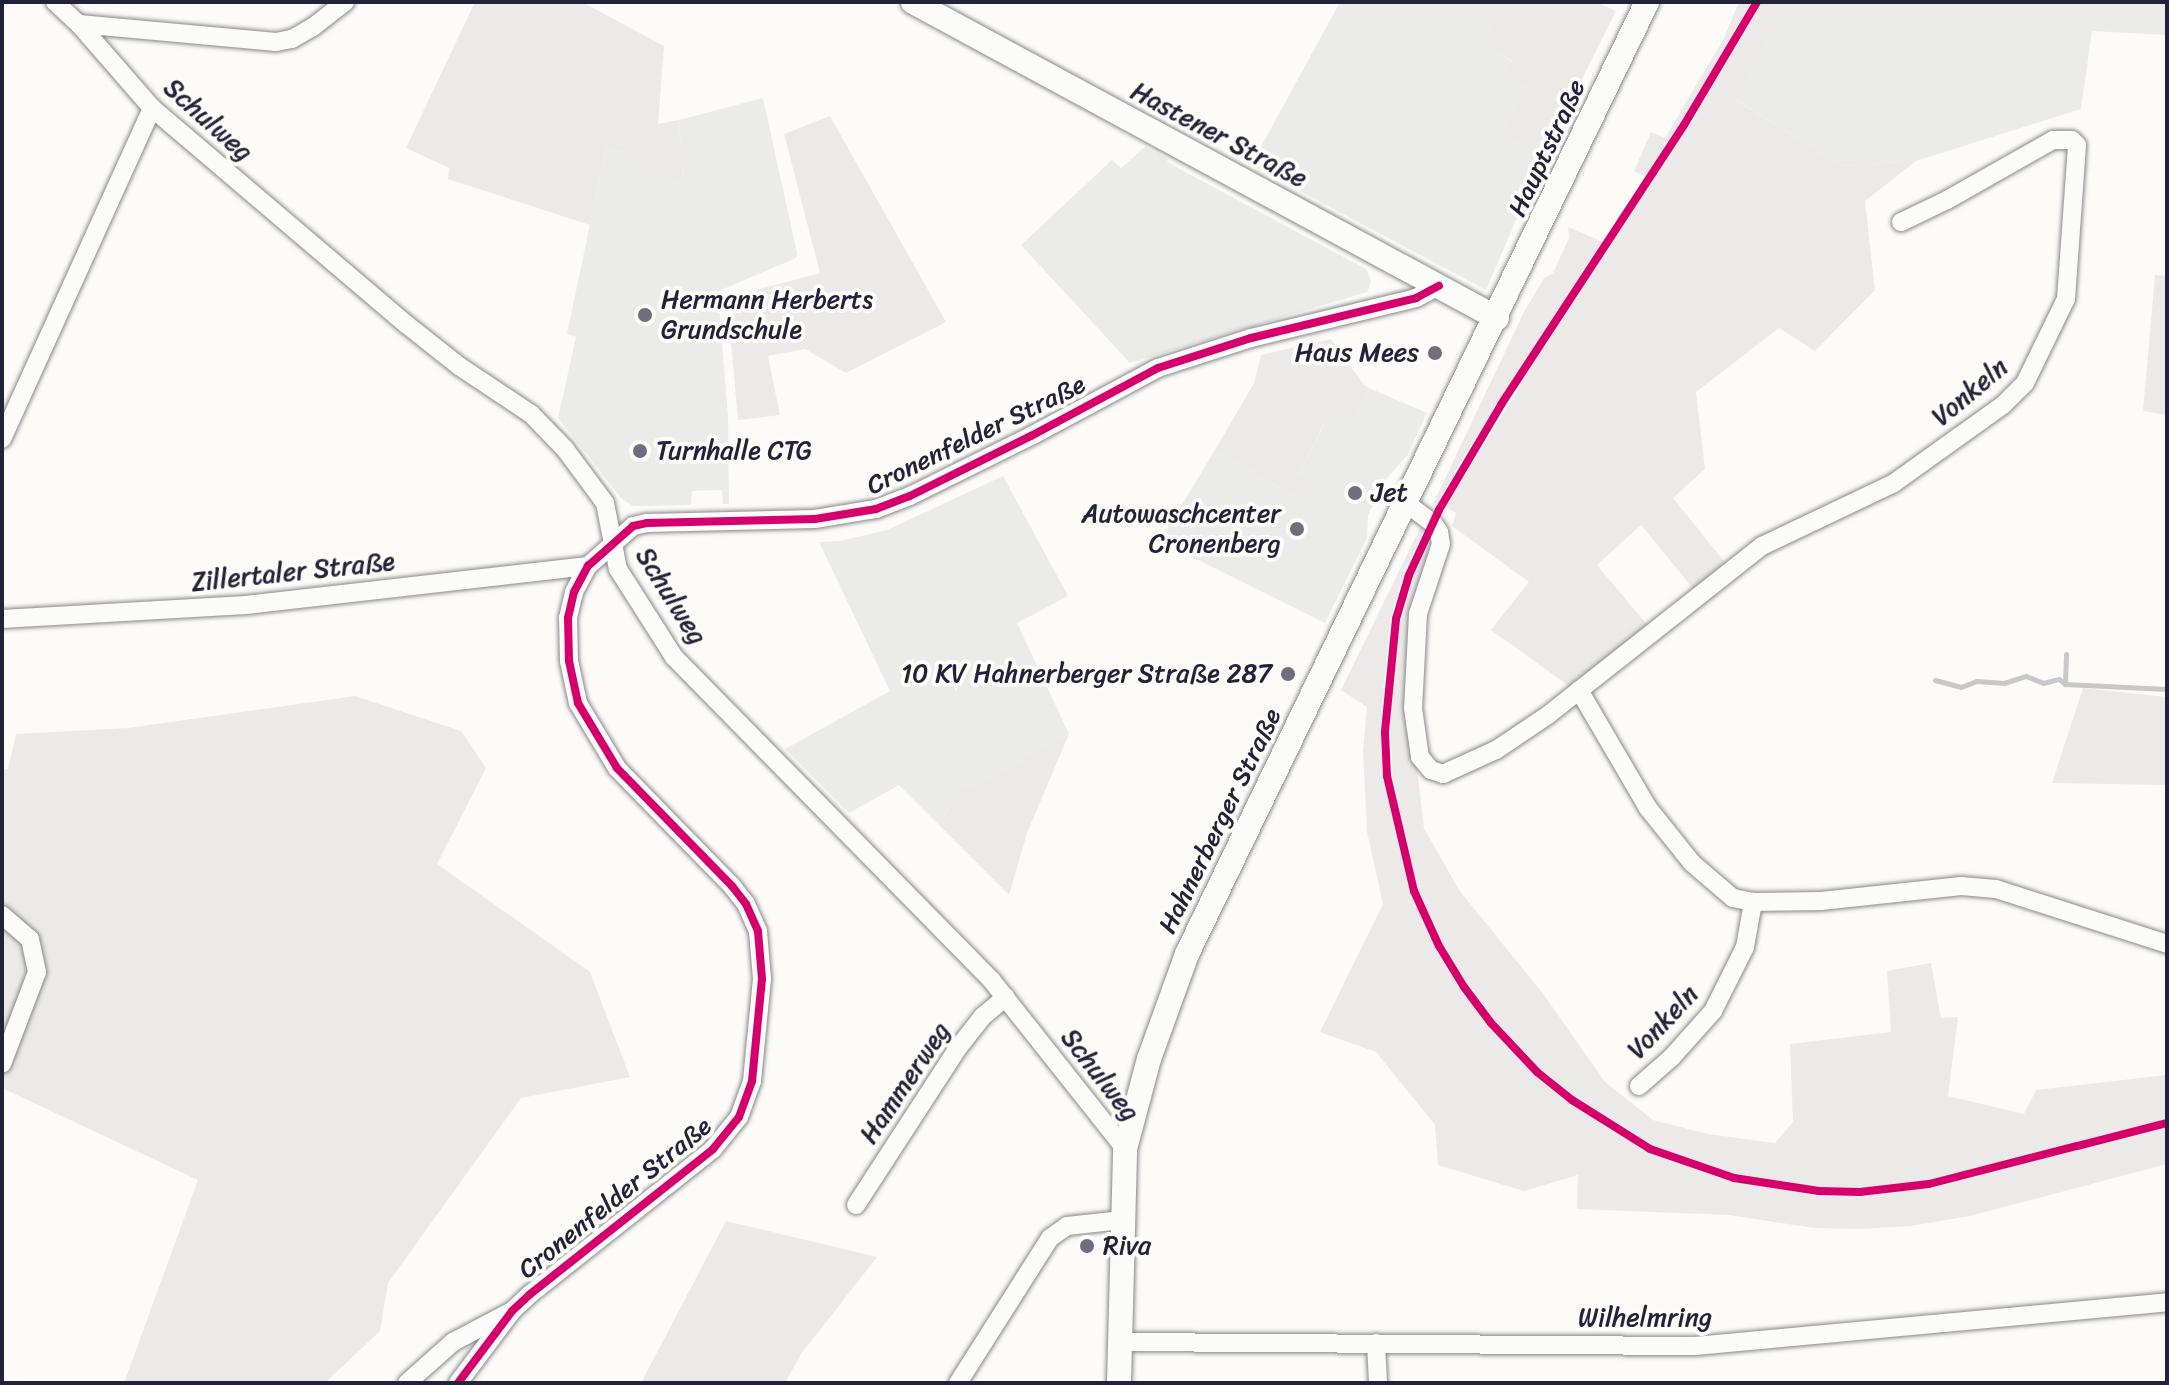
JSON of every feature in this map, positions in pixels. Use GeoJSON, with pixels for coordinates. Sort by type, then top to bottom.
{"type":"FeatureCollection","features":[{"type":"Feature","properties":{"kind":"main road","name":"Hastener Straße"},"geometry":{"type":"LineString","coordinates":[[913,2],[1497,318]]}},
{"type":"Feature","properties":{"kind":"main road","name":"Hauptstraße"},"geometry":{"type":"LineString","coordinates":[[1497,318],[1647,2]]}},
{"type":"Feature","properties":{"kind":"main road","name":"Hahnerberger Straße"},"geometry":{"type":"LineString","coordinates":[[1119,1383],[1125,1149],[1149,1059],[1187,954],[1497,318]]}},
{"type":"Feature","properties":{"kind":"street","name":"Schulweg"},"geometry":{"type":"LineString","coordinates":[[55,2],[79,24],[152,108],[406,324],[459,366],[531,414],[565,449],[605,503],[618,569],[674,657],[1006,997],[1125,1149]]}},
{"type":"Feature","properties":{"kind":"street"},"geometry":{"type":"LineString","coordinates":[[79,24],[276,42],[292,39],[313,27],[345,2]]}},
{"type":"Feature","properties":{"kind":"street"},"geometry":{"type":"LineString","coordinates":[[2,439],[152,108]]}},
{"type":"Feature","properties":{"kind":"street","name":"Vonkeln"},"geometry":{"type":"LineString","coordinates":[[1406,503],[1433,523],[1441,544],[1418,614],[1415,640],[1416,744],[1420,757],[1431,770],[1443,774],[1471,763],[1548,715],[1762,546],[1894,483],[2003,405],[2025,383],[2066,299],[2077,145],[2072,140],[2053,140],[1947,200],[1901,222]]}},
{"type":"Feature","properties":{"kind":"street","name":"Cronenfelder Straße"},"geometry":{"type":"LineString","coordinates":[[512,1311],[558,1268],[713,1149],[739,1117],[752,1081],[762,979],[758,931],[746,904],[732,886],[617,768],[578,703],[569,661],[568,618],[574,592],[588,566],[633,526],[647,523],[815,519],[876,509],[1004,450],[1158,368],[1251,338],[1416,298],[1439,286]]}},
{"type":"Feature","properties":{"kind":"street","name":"Zillertaler Straße"},"geometry":{"type":"LineString","coordinates":[[2,619],[246,605],[588,566]]}},
{"type":"Feature","properties":{"kind":"street"},"geometry":{"type":"LineString","coordinates":[[1579,690],[1648,808],[1692,863],[1725,893],[1753,902],[1853,899],[1961,886],[1996,889],[2167,944]]}},
{"type":"Feature","properties":{"kind":"street","name":"Vonkeln"},"geometry":{"type":"LineString","coordinates":[[1639,1086],[1672,1057],[1713,1011],[1745,947],[1753,902]]}},
{"type":"Feature","properties":{"kind":"street"},"geometry":{"type":"LineString","coordinates":[[2,915],[30,939],[37,972],[2,1064]]}},
{"type":"Feature","properties":{"kind":"street","name":"Hammerweg"},"geometry":{"type":"LineString","coordinates":[[856,1205],[958,1048],[982,1017],[1006,997]]}},
{"type":"Feature","properties":{"kind":"street"},"geometry":{"type":"LineString","coordinates":[[958,1383],[1050,1238],[1067,1226],[1122,1220]]}},
{"type":"Feature","properties":{"kind":"street","name":"Wilhelmring"},"geometry":{"type":"LineString","coordinates":[[1121,1342],[1696,1346],[2167,1302]]}},
{"type":"Feature","properties":{"kind":"street"},"geometry":{"type":"LineString","coordinates":[[407,1383],[453,1342],[512,1311]]}},
{"type":"Feature","properties":{"kind":"street"},"geometry":{"type":"LineString","coordinates":[[458,1383],[512,1311]]}},
{"type":"Feature","properties":{"kind":"street"},"geometry":{"type":"LineString","coordinates":[[1376,1343],[1378,1383]]}},
{"type":"Feature","properties":{"kind":"shaded area"},"geometry":{"type":"Polygon","coordinates":[[[475,2],[582,2],[664,46],[658,124],[679,120],[683,180],[638,175],[638,155],[606,148],[590,225],[448,179],[449,168],[406,148],[475,2]]]}},
{"type":"Feature","properties":{"kind":"shaded area"},"geometry":{"type":"Polygon","coordinates":[[[1340,2],[1507,2],[1484,42],[1512,62],[1528,86],[1500,134],[1543,157],[1486,290],[1251,165],[1340,2]]]}},
{"type":"Feature","properties":{"kind":"shaded area"},"geometry":{"type":"Polygon","coordinates":[[[1507,2],[1596,2],[1616,11],[1543,157],[1500,134],[1528,86],[1507,73],[1512,61],[1483,43],[1507,2]]]}},
{"type":"Feature","properties":{"kind":"shaded area"},"geometry":{"type":"Polygon","coordinates":[[[1739,2],[1806,2],[1774,30],[1734,99],[1842,166],[1916,161],[1865,201],[1875,290],[1815,351],[1779,328],[1696,392],[1705,469],[1673,498],[1728,566],[1696,592],[1641,525],[1597,565],[1650,628],[1572,688],[1491,630],[1529,582],[1452,526],[1456,513],[1445,507],[1519,388],[1512,382],[1455,471],[1436,507],[1432,506],[1524,312],[1544,278],[1553,273],[1569,238],[1568,227],[1603,242],[1645,177],[1634,171],[1651,132],[1665,138],[1724,38],[1739,2]]]}},
{"type":"Feature","properties":{"kind":"shaded area"},"geometry":{"type":"Polygon","coordinates":[[[1806,2],[2167,2],[2167,35],[2092,31],[2081,109],[1916,161],[1842,166],[1733,98],[1774,30],[1806,2]]]}},
{"type":"Feature","properties":{"kind":"shaded area","name":"Hermann Herberts Grundschule"},"geometry":{"type":"Polygon","coordinates":[[[763,98],[797,253],[796,258],[721,290],[718,295],[728,416],[729,504],[723,504],[722,490],[692,491],[691,505],[633,506],[622,499],[558,418],[576,337],[567,334],[606,148],[638,155],[683,179],[679,120],[763,98]]]}},
{"type":"Feature","properties":{"kind":"shaded area"},"geometry":{"type":"Polygon","coordinates":[[[830,116],[946,322],[846,373],[805,349],[768,356],[780,415],[738,420],[727,298],[820,273],[784,134],[830,116]]]}},
{"type":"Feature","properties":{"kind":"shaded area"},"geometry":{"type":"Polygon","coordinates":[[[1145,147],[1168,159],[1167,162],[1366,269],[1371,281],[1367,292],[1130,363],[1021,245],[1112,160],[1121,168],[1145,147]]]}},
{"type":"Feature","properties":{"kind":"shaded area"},"geometry":{"type":"Polygon","coordinates":[[[2155,275],[2167,276],[2167,415],[2143,411],[2155,275]]]}},
{"type":"Feature","properties":{"kind":"shaded area"},"geometry":{"type":"Polygon","coordinates":[[[1331,339],[1369,388],[1351,427],[1335,419],[1332,425],[1324,423],[1299,475],[1311,482],[1303,501],[1215,450],[1254,383],[1261,355],[1331,339]]]}},
{"type":"Feature","properties":{"kind":"shaded area"},"geometry":{"type":"Polygon","coordinates":[[[1369,388],[1427,413],[1407,456],[1386,479],[1368,515],[1367,538],[1325,623],[1160,541],[1215,450],[1303,501],[1299,475],[1325,422],[1335,418],[1351,426],[1369,388]]]}},
{"type":"Feature","properties":{"kind":"shaded area"},"geometry":{"type":"Polygon","coordinates":[[[1003,476],[1068,596],[1017,623],[1069,734],[978,783],[961,788],[939,825],[899,785],[849,813],[785,749],[890,691],[819,542],[840,541],[887,530],[1003,476]]]}},
{"type":"Feature","properties":{"kind":"shaded area"},"geometry":{"type":"Polygon","coordinates":[[[1422,524],[1426,527],[1403,575],[1390,620],[1381,714],[1385,785],[1393,784],[1389,707],[1401,616],[1416,567],[1432,537],[1433,548],[1415,603],[1416,761],[1424,828],[1459,890],[1544,995],[1605,1082],[1653,1120],[1708,1134],[1775,1143],[1793,1122],[1790,1044],[1891,1032],[1887,971],[1931,963],[1941,1018],[1958,1017],[1948,1096],[2024,1114],[2036,1090],[2167,1075],[2167,1164],[1970,1216],[1911,1226],[1859,1229],[1814,1228],[1729,1215],[1577,1209],[1578,1175],[1524,1191],[1438,1165],[1435,1125],[1376,1052],[1320,1032],[1383,904],[1367,832],[1363,750],[1367,707],[1341,690],[1422,524]]]}},
{"type":"Feature","properties":{"kind":"shaded area"},"geometry":{"type":"Polygon","coordinates":[[[2083,688],[2167,697],[2167,785],[2052,783],[2083,688]]]}},
{"type":"Feature","properties":{"kind":"shaded area"},"geometry":{"type":"Polygon","coordinates":[[[355,696],[461,731],[486,768],[437,864],[590,972],[630,1077],[521,1098],[388,1283],[380,1331],[325,1383],[124,1383],[198,1180],[2,1088],[2,1073],[44,973],[2,1041],[2,770],[8,769],[16,734],[128,728],[355,696]]]}},
{"type":"Feature","properties":{"kind":"shaded area"},"geometry":{"type":"Polygon","coordinates":[[[1069,734],[1027,833],[1009,895],[939,825],[961,788],[978,783],[1069,734]]]}},
{"type":"Feature","properties":{"kind":"shaded area"},"geometry":{"type":"Polygon","coordinates":[[[726,1221],[877,1257],[801,1354],[785,1383],[641,1383],[726,1221]]]}},
{"type":"Feature","properties":{"kind":"waterway"},"geometry":{"type":"LineString","coordinates":[[2065,684],[2066,654]]}},
{"type":"Feature","properties":{"kind":"waterway"},"geometry":{"type":"LineString","coordinates":[[1935,680],[1961,687],[1977,681],[2004,683],[2026,676],[2043,683],[2059,679],[2065,684],[2167,689]]}},
{"type":"Feature","properties":{"kind":"cycle path"},"geometry":{"type":"LineString","coordinates":[[1757,2],[1684,125],[1501,405],[1439,510],[1409,575],[1396,619],[1385,732],[1387,776],[1414,891],[1439,946],[1464,987],[1491,1023],[1537,1072],[1572,1100],[1650,1149],[1734,1178],[1819,1191],[1860,1192],[1929,1184],[2167,1123]]}},
{"type":"Feature","properties":{"kind":"cycle path"},"geometry":{"type":"LineString","coordinates":[[458,1383],[512,1311],[529,1295],[713,1149],[739,1117],[752,1081],[762,979],[758,931],[746,904],[732,886],[617,768],[578,703],[569,661],[568,618],[574,592],[588,566],[633,526],[647,523],[815,519],[876,509],[910,496],[1031,436],[1158,368],[1251,338],[1416,298],[1439,286]]}},
{"type":"Feature","properties":{"kind":"place","name":"Hermann Herberts Grundschule"},"geometry":{"type":"Point","coordinates":[645,315]}},
{"type":"Feature","properties":{"kind":"place","name":"Haus Mees"},"geometry":{"type":"Point","coordinates":[1435,353]}},
{"type":"Feature","properties":{"kind":"place","name":"Turnhalle CTG"},"geometry":{"type":"Point","coordinates":[640,451]}},
{"type":"Feature","properties":{"kind":"place","name":"Jet"},"geometry":{"type":"Point","coordinates":[1355,493]}},
{"type":"Feature","properties":{"kind":"place","name":"Autowaschcenter Cronenberg"},"geometry":{"type":"Point","coordinates":[1297,529]}},
{"type":"Feature","properties":{"kind":"place","name":"10 KV Hahnerberger Straße 287"},"geometry":{"type":"Point","coordinates":[1288,674]}},
{"type":"Feature","properties":{"kind":"place","name":"Riva"},"geometry":{"type":"Point","coordinates":[1087,1246]}}]}
